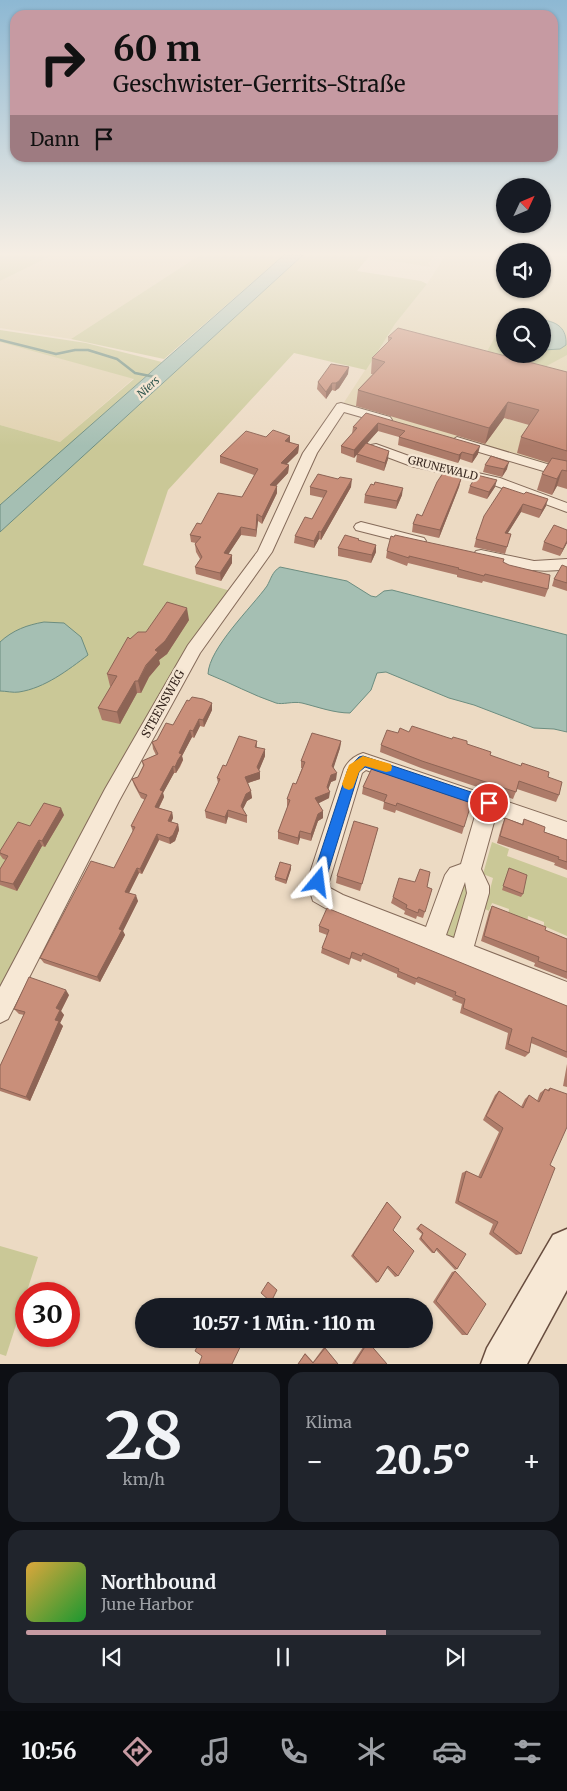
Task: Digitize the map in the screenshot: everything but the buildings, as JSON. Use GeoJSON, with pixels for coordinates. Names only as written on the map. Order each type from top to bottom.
{"type":"FeatureCollection","features":[{"type":"Feature","properties":{"kind":"main road"},"geometry":{"type":"LineString","coordinates":[[503,1364],[567,1249]]}},
{"type":"Feature","properties":{"kind":"street","name":"STEENSWEG"},"geometry":{"type":"LineString","coordinates":[[0,1011],[112,795],[189,658],[234,592],[265,552],[310,453],[341,407],[400,424]]}},
{"type":"Feature","properties":{"kind":"street"},"geometry":{"type":"LineString","coordinates":[[446,438],[567,474]]}},
{"type":"Feature","properties":{"kind":"street","name":"GRUNEWALD"},"geometry":{"type":"LineString","coordinates":[[376,448],[416,463],[528,492],[567,508]]}},
{"type":"Feature","properties":{"kind":"street"},"geometry":{"type":"LineString","coordinates":[[361,527],[438,545]]}},
{"type":"Feature","properties":{"kind":"street"},"geometry":{"type":"LineString","coordinates":[[466,552],[534,568],[547,568],[567,564]]}},
{"type":"Feature","properties":{"kind":"street"},"geometry":{"type":"LineString","coordinates":[[567,831],[368,761],[360,762],[354,769],[318,882],[319,888],[326,898],[567,994]]}},
{"type":"Feature","properties":{"kind":"street"},"geometry":{"type":"LineString","coordinates":[[461,953],[478,893],[478,886],[470,870],[489,803]]}},
{"type":"Feature","properties":{"kind":"street"},"geometry":{"type":"LineString","coordinates":[[433,941],[453,882],[458,875],[470,870]]}},
{"type":"Feature","properties":{"kind":"shaded area"},"geometry":{"type":"Polygon","coordinates":[[[0,319],[102,319],[71,339],[0,328],[0,319]]]}},
{"type":"Feature","properties":{"kind":"shaded area"},"geometry":{"type":"Polygon","coordinates":[[[102,319],[211,319],[164,359],[71,339],[102,319]]]}},
{"type":"Feature","properties":{"kind":"shaded area"},"geometry":{"type":"Polygon","coordinates":[[[233,319],[399,319],[366,370],[294,353],[168,490],[143,565],[234,592],[0,1011],[0,532],[233,319]]]}},
{"type":"Feature","properties":{"kind":"shaded area"},"geometry":{"type":"Polygon","coordinates":[[[399,319],[496,319],[496,363],[551,363],[551,319],[567,319],[567,473],[341,407],[399,319]]]}},
{"type":"Feature","properties":{"kind":"shaded area"},"geometry":{"type":"Polygon","coordinates":[[[0,330],[86,343],[162,362],[149,376],[0,505],[0,425],[60,442],[134,379],[0,342],[0,330]]]}},
{"type":"Feature","properties":{"kind":"shaded area"},"geometry":{"type":"Polygon","coordinates":[[[496,335],[496,360],[484,357],[496,335]]]}},
{"type":"Feature","properties":{"kind":"shaded area"},"geometry":{"type":"Polygon","coordinates":[[[0,342],[134,378],[60,442],[0,425],[0,342]]]}},
{"type":"Feature","properties":{"kind":"shaded area"},"geometry":{"type":"Polygon","coordinates":[[[567,344],[567,355],[541,369],[512,363],[551,363],[551,350],[560,349],[567,344]]]}},
{"type":"Feature","properties":{"kind":"shaded area"},"geometry":{"type":"Polygon","coordinates":[[[492,842],[509,849],[507,856],[567,878],[567,936],[544,926],[544,922],[528,916],[527,923],[508,915],[509,909],[492,903],[489,911],[485,909],[493,878],[483,874],[492,842]]]}},
{"type":"Feature","properties":{"kind":"shaded area"},"geometry":{"type":"Polygon","coordinates":[[[466,881],[471,886],[455,940],[445,936],[458,885],[466,881]]]}},
{"type":"Feature","properties":{"kind":"shaded area"},"geometry":{"type":"Polygon","coordinates":[[[0,1246],[38,1257],[30,1282],[15,1282],[15,1328],[6,1356],[0,1354],[0,1246]]]}},
{"type":"Feature","properties":{"kind":"water","name":"Niers"},"geometry":{"type":"Polygon","coordinates":[[[212,319],[233,319],[0,532],[0,505],[212,319]]]}},
{"type":"Feature","properties":{"kind":"water"},"geometry":{"type":"Polygon","coordinates":[[[551,322],[560,327],[565,335],[566,345],[560,349],[551,350],[551,322]]]}},
{"type":"Feature","properties":{"kind":"water"},"geometry":{"type":"Polygon","coordinates":[[[280,567],[347,581],[371,596],[376,597],[384,591],[392,590],[567,635],[567,732],[534,728],[474,705],[449,698],[386,672],[377,673],[371,690],[350,713],[332,711],[299,703],[276,703],[208,674],[210,664],[223,640],[267,586],[273,573],[280,567]]]}},
{"type":"Feature","properties":{"kind":"water"},"geometry":{"type":"Polygon","coordinates":[[[44,622],[64,623],[81,637],[88,655],[56,678],[38,687],[19,692],[0,691],[0,642],[10,634],[21,629],[44,622]]]}},
{"type":"Feature","properties":{"kind":"waterway","name":"Niers"},"geometry":{"type":"LineString","coordinates":[[0,340],[56,354],[75,350],[88,350],[117,359],[135,373],[155,377]]}},
{"type":"Feature","properties":{"kind":"slow traffic"},"geometry":{"type":"LineString","coordinates":[[349,784],[354,769],[360,762],[368,761],[386,767]]}},
{"type":"Feature","properties":{"kind":"route"},"geometry":{"type":"LineString","coordinates":[[318,882],[354,769],[360,762],[368,761],[489,803]]}}]}
